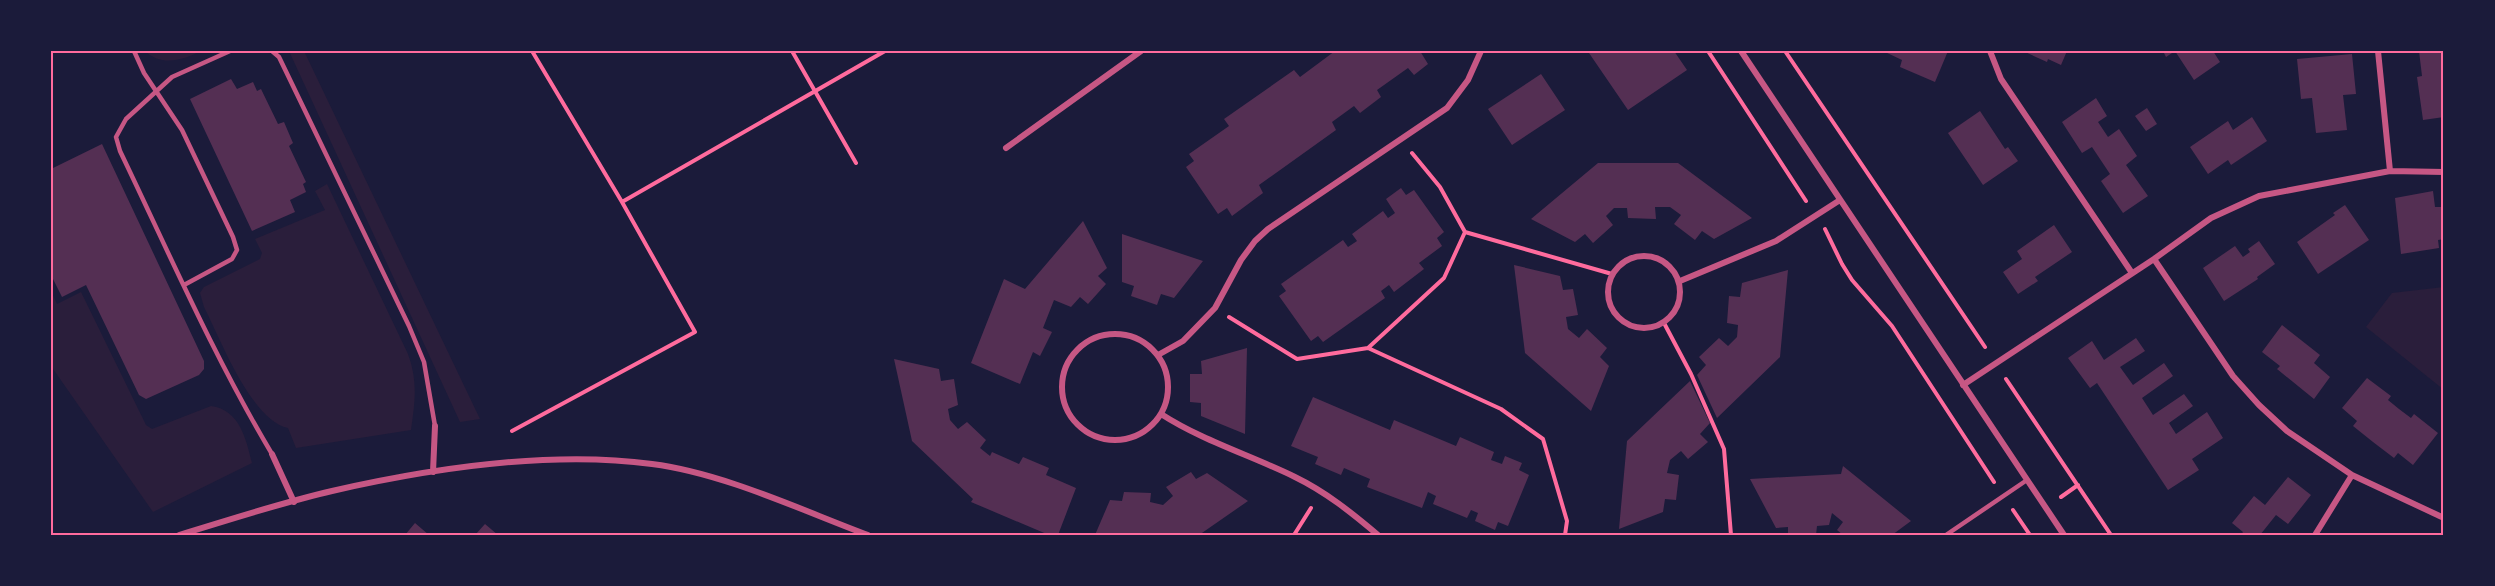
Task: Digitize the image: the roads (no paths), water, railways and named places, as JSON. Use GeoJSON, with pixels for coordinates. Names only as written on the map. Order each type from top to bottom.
{"type":"FeatureCollection","features":[{"type":"Feature","properties":{"kind":"street"},"geometry":{"type":"LineString","coordinates":[[1006,148],[1141,51]]}},
{"type":"Feature","properties":{"kind":"street"},"geometry":{"type":"LineString","coordinates":[[1158,355],[1183,341],[1215,308],[1241,260],[1255,241],[1268,229],[1447,108],[1461,93],[1482,51]]}},
{"type":"Feature","properties":{"kind":"street"},"geometry":{"type":"LineString","coordinates":[[1741,51],[2064,535]]}},
{"type":"Feature","properties":{"kind":"street"},"geometry":{"type":"LineString","coordinates":[[1990,51],[2001,79],[2132,273]]}},
{"type":"Feature","properties":{"kind":"street"},"geometry":{"type":"LineString","coordinates":[[2378,51],[2390,171]]}},
{"type":"Feature","properties":{"kind":"street"},"geometry":{"type":"LineString","coordinates":[[1963,385],[2154,259],[2211,218],[2259,196],[2390,171],[2444,172]]}},
{"type":"Feature","properties":{"kind":"street"},"geometry":{"type":"LineString","coordinates":[[1680,281],[1776,241],[1840,200]]}},
{"type":"Feature","properties":{"kind":"street"},"geometry":{"type":"LineString","coordinates":[[1642,255],[1654,256],[1665,261],[1680,281],[1679,304],[1673,315],[1664,323],[1653,327],[1630,326],[1620,319],[1608,298],[1608,286],[1612,274],[1620,264],[1642,255]]}},
{"type":"Feature","properties":{"kind":"street"},"geometry":{"type":"LineString","coordinates":[[2154,259],[2217,354],[2259,405],[2287,431],[2352,475],[2444,518]]}},
{"type":"Feature","properties":{"kind":"street"},"geometry":{"type":"LineString","coordinates":[[1110,334],[1128,335],[1144,343],[1158,355],[1165,369],[1168,384],[1167,399],[1161,414],[1149,428],[1134,437],[1116,441],[1098,438],[1082,429],[1070,416],[1062,399],[1062,381],[1066,363],[1077,349],[1092,339],[1110,334]]}},
{"type":"Feature","properties":{"kind":"street"},"geometry":{"type":"LineString","coordinates":[[1161,414],[1183,428],[1296,477],[1348,510],[1378,535]]}},
{"type":"Feature","properties":{"kind":"street"},"geometry":{"type":"LineString","coordinates":[[433,472],[435,426]]}},
{"type":"Feature","properties":{"kind":"street"},"geometry":{"type":"LineString","coordinates":[[272,454],[294,502]]}},
{"type":"Feature","properties":{"kind":"street"},"geometry":{"type":"LineString","coordinates":[[179,535],[331,491],[433,472],[506,463],[586,459],[653,464],[719,480],[868,535]]}},
{"type":"Feature","properties":{"kind":"street"},"geometry":{"type":"LineString","coordinates":[[2315,535],[2352,475]]}},
{"type":"Feature","properties":{"kind":"lane"},"geometry":{"type":"LineString","coordinates":[[134,51],[182,130],[237,250],[232,259],[184,285]]}},
{"type":"Feature","properties":{"kind":"lane"},"geometry":{"type":"LineString","coordinates":[[230,51],[172,78],[126,119],[116,137],[120,151],[184,285],[248,414],[272,454]]}},
{"type":"Feature","properties":{"kind":"lane"},"geometry":{"type":"LineString","coordinates":[[272,51],[279,57],[409,326],[424,362],[435,426]]}},
{"type":"Feature","properties":{"kind":"lane"},"geometry":{"type":"LineString","coordinates":[[1946,535],[2027,480]]}}]}
